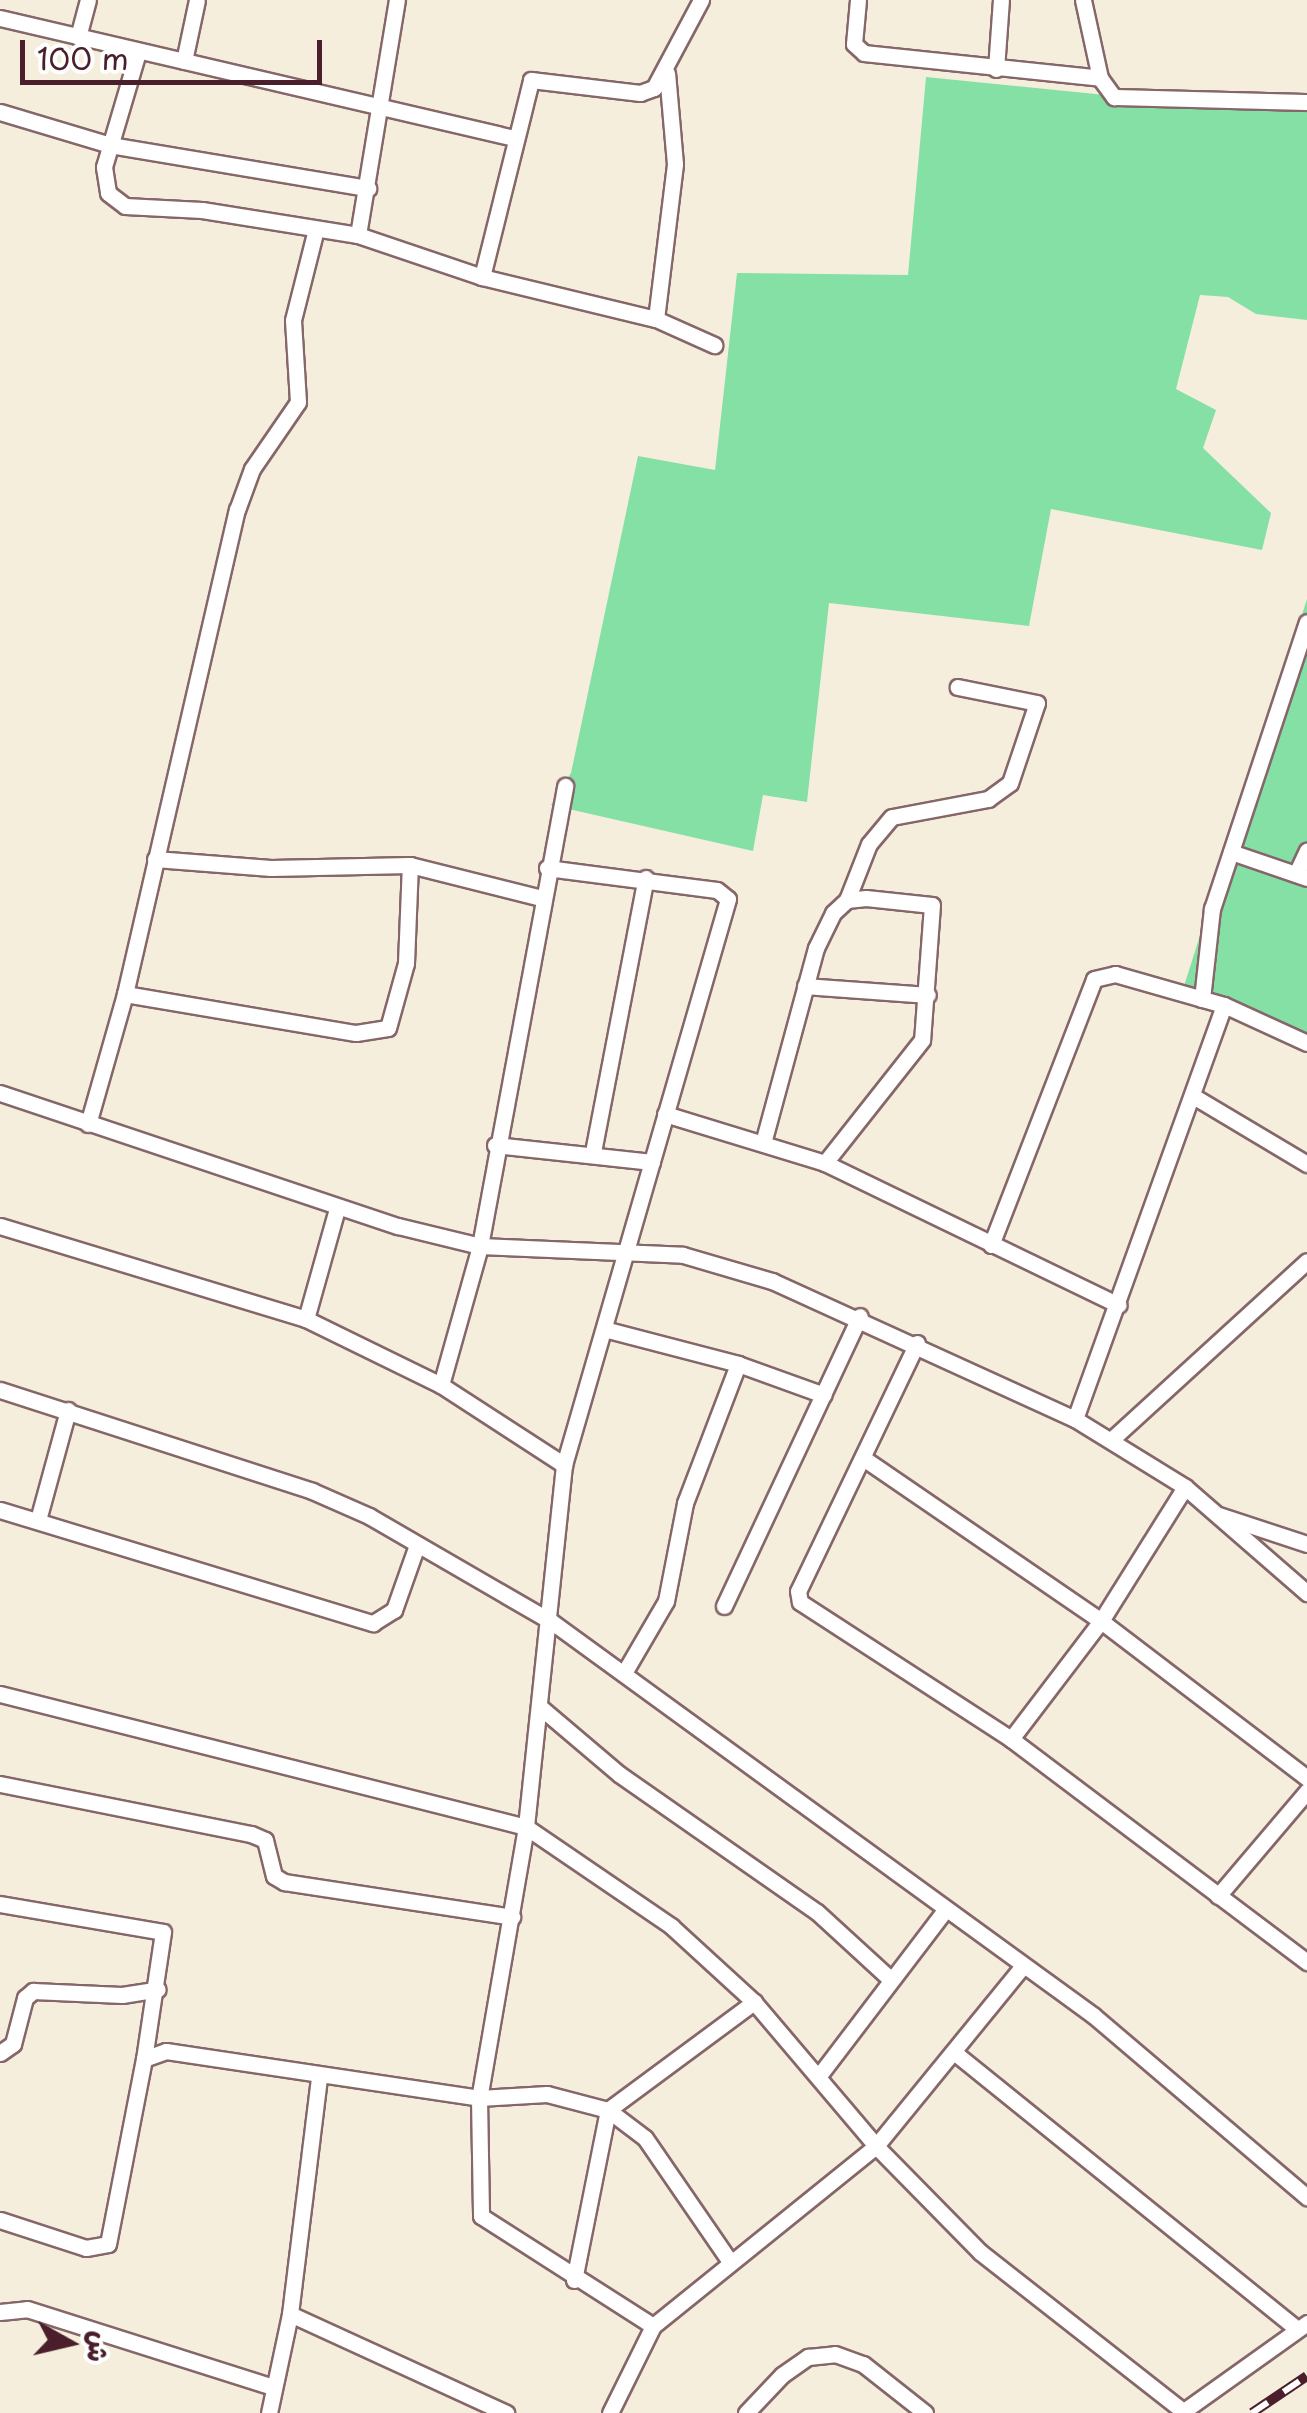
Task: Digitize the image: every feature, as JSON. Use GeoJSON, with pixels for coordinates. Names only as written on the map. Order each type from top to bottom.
{"type":"FeatureCollection","features":[{"type":"Feature","properties":{"kind":"street"},"geometry":{"type":"LineString","coordinates":[[78,37],[88,0]]}},
{"type":"Feature","properties":{"kind":"street"},"geometry":{"type":"LineString","coordinates":[[184,61],[196,0]]}},
{"type":"Feature","properties":{"kind":"street"},"geometry":{"type":"LineString","coordinates":[[358,235],[383,106],[394,0]]}},
{"type":"Feature","properties":{"kind":"street"},"geometry":{"type":"LineString","coordinates":[[858,0],[856,50],[1100,78]]}},
{"type":"Feature","properties":{"kind":"street"},"geometry":{"type":"LineString","coordinates":[[996,68],[1002,0]]}},
{"type":"Feature","properties":{"kind":"street"},"geometry":{"type":"LineString","coordinates":[[1084,0],[1100,78],[1107,92],[1124,99],[1307,102]]}},
{"type":"Feature","properties":{"kind":"street"},"geometry":{"type":"LineString","coordinates":[[656,319],[675,164],[667,73],[696,1]]}},
{"type":"Feature","properties":{"kind":"street"},"geometry":{"type":"LineString","coordinates":[[0,18],[514,138]]}},
{"type":"Feature","properties":{"kind":"street"},"geometry":{"type":"LineString","coordinates":[[138,52],[110,144],[103,182],[125,206],[202,210],[315,233],[358,235],[482,277],[656,319],[714,345]]}},
{"type":"Feature","properties":{"kind":"street"},"geometry":{"type":"LineString","coordinates":[[482,277],[531,80],[640,93],[667,73]]}},
{"type":"Feature","properties":{"kind":"street"},"geometry":{"type":"LineString","coordinates":[[0,112],[110,144],[368,188]]}},
{"type":"Feature","properties":{"kind":"street"},"geometry":{"type":"LineString","coordinates":[[88,1124],[125,994],[244,485],[298,402],[293,320],[315,233]]}},
{"type":"Feature","properties":{"kind":"street"},"geometry":{"type":"LineString","coordinates":[[1202,999],[1206,933],[1307,622]]}},
{"type":"Feature","properties":{"kind":"street"},"geometry":{"type":"LineString","coordinates":[[763,1143],[824,927],[848,900],[869,844],[892,818],[988,800],[1010,783],[1037,703],[958,687]]}},
{"type":"Feature","properties":{"kind":"street"},"geometry":{"type":"LineString","coordinates":[[441,1385],[480,1246],[495,1145],[565,786]]}},
{"type":"Feature","properties":{"kind":"street"},"geometry":{"type":"LineString","coordinates":[[1231,852],[1301,876],[1307,850]]}},
{"type":"Feature","properties":{"kind":"street"},"geometry":{"type":"LineString","coordinates":[[155,860],[271,868],[410,865],[541,898]]}},
{"type":"Feature","properties":{"kind":"street"},"geometry":{"type":"LineString","coordinates":[[125,994],[356,1033],[388,1028],[406,963],[410,865]]}},
{"type":"Feature","properties":{"kind":"street"},"geometry":{"type":"LineString","coordinates":[[548,868],[717,890],[728,899],[564,1465],[552,1622],[526,1826],[479,2098],[481,2216],[574,2280],[652,2326]]}},
{"type":"Feature","properties":{"kind":"street"},"geometry":{"type":"LineString","coordinates":[[593,1152],[646,878]]}},
{"type":"Feature","properties":{"kind":"street"},"geometry":{"type":"LineString","coordinates":[[825,1162],[922,1040],[928,994],[932,905],[848,900]]}},
{"type":"Feature","properties":{"kind":"street"},"geometry":{"type":"LineString","coordinates":[[991,1245],[1094,979],[1115,974],[1224,1005],[1307,1043]]}},
{"type":"Feature","properties":{"kind":"street"},"geometry":{"type":"LineString","coordinates":[[805,986],[928,994]]}},
{"type":"Feature","properties":{"kind":"street"},"geometry":{"type":"LineString","coordinates":[[1075,1419],[1224,1005]]}},
{"type":"Feature","properties":{"kind":"street"},"geometry":{"type":"LineString","coordinates":[[0,1093],[337,1210],[480,1246],[625,1250],[719,1263],[860,1316],[1111,1440],[1185,1487],[1307,1593]]}},
{"type":"Feature","properties":{"kind":"street"},"geometry":{"type":"LineString","coordinates":[[1193,1096],[1307,1164]]}},
{"type":"Feature","properties":{"kind":"street"},"geometry":{"type":"LineString","coordinates":[[666,1114],[825,1162],[1119,1305]]}},
{"type":"Feature","properties":{"kind":"street"},"geometry":{"type":"LineString","coordinates":[[495,1145],[593,1152],[652,1162]]}},
{"type":"Feature","properties":{"kind":"street"},"geometry":{"type":"LineString","coordinates":[[306,1319],[337,1210]]}},
{"type":"Feature","properties":{"kind":"street"},"geometry":{"type":"LineString","coordinates":[[0,1226],[306,1319],[441,1385],[564,1465]]}},
{"type":"Feature","properties":{"kind":"street"},"geometry":{"type":"LineString","coordinates":[[1111,1440],[1307,1261]]}},
{"type":"Feature","properties":{"kind":"street"},"geometry":{"type":"LineString","coordinates":[[724,1606],[860,1316]]}},
{"type":"Feature","properties":{"kind":"street"},"geometry":{"type":"LineString","coordinates":[[604,1329],[738,1364],[824,1394]]}},
{"type":"Feature","properties":{"kind":"street"},"geometry":{"type":"LineString","coordinates":[[917,1342],[866,1460],[806,1574],[800,1602],[1011,1740],[1307,1962]]}},
{"type":"Feature","properties":{"kind":"street"},"geometry":{"type":"LineString","coordinates":[[624,1672],[666,1602],[684,1503],[738,1364]]}},
{"type":"Feature","properties":{"kind":"street"},"geometry":{"type":"LineString","coordinates":[[0,1390],[274,1476],[369,1516],[416,1548],[552,1622],[1094,2016],[1307,2198]]}},
{"type":"Feature","properties":{"kind":"street"},"geometry":{"type":"LineString","coordinates":[[38,1520],[68,1410]]}},
{"type":"Feature","properties":{"kind":"street"},"geometry":{"type":"LineString","coordinates":[[866,1460],[1101,1622],[1307,1778]]}},
{"type":"Feature","properties":{"kind":"street"},"geometry":{"type":"LineString","coordinates":[[1011,1740],[1101,1622],[1185,1487]]}},
{"type":"Feature","properties":{"kind":"street"},"geometry":{"type":"LineString","coordinates":[[0,1510],[373,1623],[394,1610],[416,1548]]}},
{"type":"Feature","properties":{"kind":"street"},"geometry":{"type":"LineString","coordinates":[[1216,1514],[1307,1544]]}},
{"type":"Feature","properties":{"kind":"street"},"geometry":{"type":"LineString","coordinates":[[0,1694],[526,1826],[671,1926],[754,2002],[820,2074],[876,2146],[980,2252],[1182,2412],[1302,2326],[956,2053]]}},
{"type":"Feature","properties":{"kind":"street"},"geometry":{"type":"LineString","coordinates":[[540,1707],[618,1774],[817,1912],[890,1979]]}},
{"type":"Feature","properties":{"kind":"street"},"geometry":{"type":"LineString","coordinates":[[0,1784],[251,1834],[266,1840],[274,1876],[284,1882],[512,1917]]}},
{"type":"Feature","properties":{"kind":"street"},"geometry":{"type":"LineString","coordinates":[[1218,1896],[1307,1792]]}},
{"type":"Feature","properties":{"kind":"street"},"geometry":{"type":"LineString","coordinates":[[0,1904],[163,1932],[158,1988],[116,2228],[108,2244],[86,2248],[0,2220]]}},
{"type":"Feature","properties":{"kind":"street"},"geometry":{"type":"LineString","coordinates":[[820,2074],[946,1909]]}},
{"type":"Feature","properties":{"kind":"street"},"geometry":{"type":"LineString","coordinates":[[610,2413],[652,2326],[729,2260],[876,2146],[956,2053],[1022,1967]]}},
{"type":"Feature","properties":{"kind":"street"},"geometry":{"type":"LineString","coordinates":[[0,2053],[13,2044],[25,1998],[33,1991],[122,1995],[158,1988]]}},
{"type":"Feature","properties":{"kind":"street"},"geometry":{"type":"LineString","coordinates":[[574,2280],[608,2110],[754,2002]]}},
{"type":"Feature","properties":{"kind":"street"},"geometry":{"type":"LineString","coordinates":[[144,2059],[166,2050],[319,2077],[479,2098],[547,2094],[608,2110],[645,2138],[729,2260]]}},
{"type":"Feature","properties":{"kind":"street"},"geometry":{"type":"LineString","coordinates":[[269,2413],[290,2314],[319,2077]]}},
{"type":"Feature","properties":{"kind":"street"},"geometry":{"type":"LineString","coordinates":[[0,2312],[27,2309],[273,2387]]}},
{"type":"Feature","properties":{"kind":"street"},"geometry":{"type":"LineString","coordinates":[[290,2314],[506,2413]]}},
{"type":"Feature","properties":{"kind":"street"},"geometry":{"type":"LineString","coordinates":[[746,2413],[782,2374],[808,2357],[835,2354],[863,2364],[924,2413]]}},
{"type":"Feature","properties":{"kind":"green space"},"geometry":{"type":"Polygon","coordinates":[[[926,77],[1175,102],[1307,95],[1307,320],[1256,314],[1228,297],[1200,295],[1176,389],[1216,410],[1203,448],[1271,513],[1262,550],[1051,509],[1029,626],[829,603],[807,802],[763,795],[753,851],[551,805],[571,773],[638,456],[715,470],[737,273],[908,275],[926,77]]]}},
{"type":"Feature","properties":{"kind":"green space"},"geometry":{"type":"Polygon","coordinates":[[[1307,599],[1307,1048],[1184,986],[1307,599]]]}},
{"type":"Feature","properties":{"kind":"railway"},"geometry":{"type":"LineString","coordinates":[[1252,2413],[1307,2376]]}}]}
